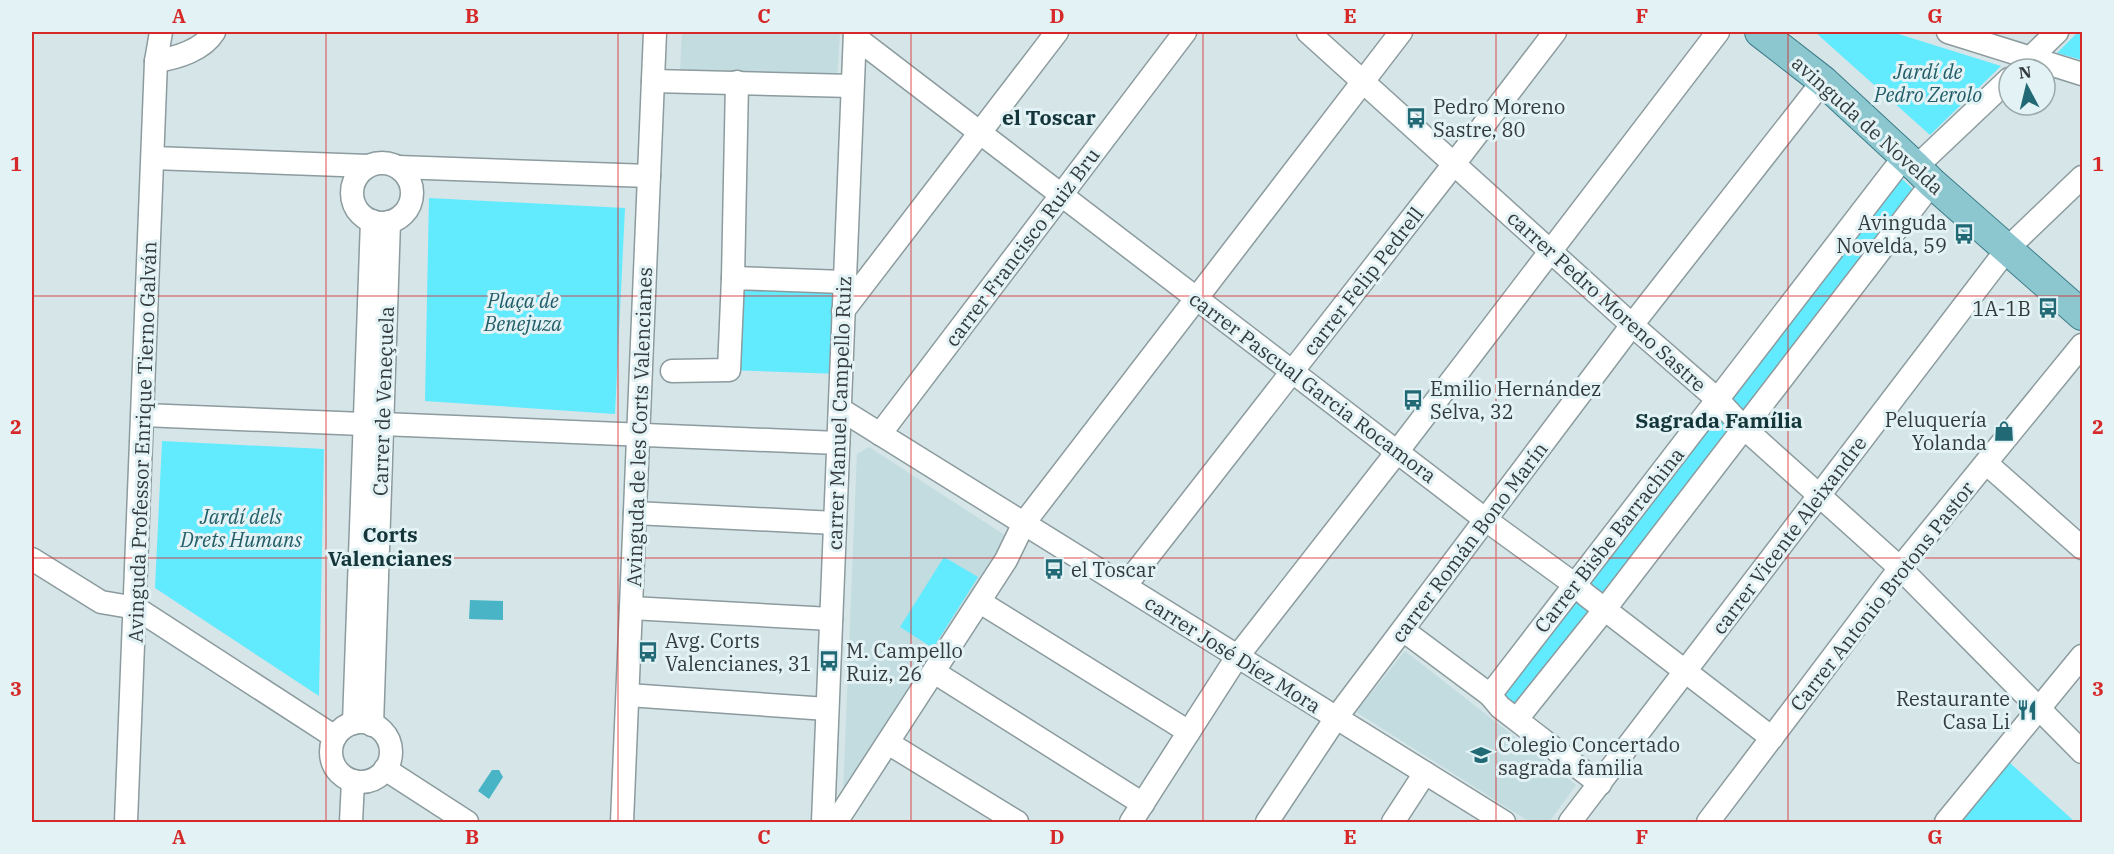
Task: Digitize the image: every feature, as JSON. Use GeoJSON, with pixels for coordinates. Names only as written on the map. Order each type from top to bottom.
{"type":"FeatureCollection","features":[{"type":"Feature","properties":{"kind":"main road","name":"avinguda de Novelda"},"geometry":{"type":"LineString","coordinates":[[1760,32],[1823,81],[2082,315]]}},
{"type":"Feature","properties":{"kind":"street","name":"Avinguda Professor Enrique Tierno Galván"},"geometry":{"type":"LineString","coordinates":[[126,822],[156,61],[161,32]]}},
{"type":"Feature","properties":{"kind":"street"},"geometry":{"type":"LineString","coordinates":[[156,61],[174,59],[196,48],[214,32]]}},
{"type":"Feature","properties":{"kind":"street","name":"Avinguda de les Corts Valencianes"},"geometry":{"type":"LineString","coordinates":[[622,822],[655,32]]}},
{"type":"Feature","properties":{"kind":"street"},"geometry":{"type":"LineString","coordinates":[[843,311],[1057,32]]}},
{"type":"Feature","properties":{"kind":"street","name":"carrer Francisco Ruiz Bru"},"geometry":{"type":"LineString","coordinates":[[880,434],[1185,32]]}},
{"type":"Feature","properties":{"kind":"street","name":"carrer Pedro Moreno Sastre"},"geometry":{"type":"LineString","coordinates":[[1308,32],[1632,325],[1718,399],[1743,428],[1900,568],[2082,752]]}},
{"type":"Feature","properties":{"kind":"street"},"geometry":{"type":"LineString","coordinates":[[836,820],[980,602],[1006,560],[1024,524],[1401,32]]}},
{"type":"Feature","properties":{"kind":"street","name":"carrer Felip Pedrell"},"geometry":{"type":"LineString","coordinates":[[1125,586],[1555,32]]}},
{"type":"Feature","properties":{"kind":"street"},"geometry":{"type":"LineString","coordinates":[[934,672],[1137,813],[1237,657],[1398,452],[1718,32]]}},
{"type":"Feature","properties":{"kind":"street"},"geometry":{"type":"LineString","coordinates":[[1948,32],[2010,57]]}},
{"type":"Feature","properties":{"kind":"street"},"geometry":{"type":"LineString","coordinates":[[2031,57],[2057,32]]}},
{"type":"Feature","properties":{"kind":"street","name":"carrer Pascual Garcia Rocamora"},"geometry":{"type":"LineString","coordinates":[[855,34],[1061,195],[1486,520],[1574,584],[1772,738]]}},
{"type":"Feature","properties":{"kind":"street","name":"carrer Manuel Campello Ruiz"},"geometry":{"type":"LineString","coordinates":[[836,820],[824,794],[851,86],[855,34]]}},
{"type":"Feature","properties":{"kind":"street"},"geometry":{"type":"LineString","coordinates":[[2057,69],[2082,74]]}},
{"type":"Feature","properties":{"kind":"street"},"geometry":{"type":"LineString","coordinates":[[653,81],[851,86]]}},
{"type":"Feature","properties":{"kind":"street","name":"carrer Román Bono Marín"},"geometry":{"type":"LineString","coordinates":[[1267,822],[1336,718],[1402,630],[1632,325],[1823,81]]}},
{"type":"Feature","properties":{"kind":"street"},"geometry":{"type":"LineString","coordinates":[[672,370],[729,370],[737,82]]}},
{"type":"Feature","properties":{"kind":"street"},"geometry":{"type":"LineString","coordinates":[[1918,169],[1997,91]]}},
{"type":"Feature","properties":{"kind":"street"},"geometry":{"type":"LineString","coordinates":[[153,158],[369,166],[384,163],[398,167],[649,176]]}},
{"type":"Feature","properties":{"kind":"street"},"geometry":{"type":"LineString","coordinates":[[369,166],[357,177],[352,192],[355,207],[363,216],[380,222],[403,214],[411,199],[409,179],[398,167]]}},
{"type":"Feature","properties":{"kind":"street","name":"Carrer Bisbe Barrachina"},"geometry":{"type":"LineString","coordinates":[[1490,695],[1718,399],[1918,169]]}},
{"type":"Feature","properties":{"kind":"street","name":"Carrer Bisbe Barrachina"},"geometry":{"type":"LineString","coordinates":[[1517,719],[1605,609],[1743,428],[1918,169]]}},
{"type":"Feature","properties":{"kind":"street","name":"carrer Vicente Aleixandre"},"geometry":{"type":"LineString","coordinates":[[1570,822],[2008,248],[2082,177]]}},
{"type":"Feature","properties":{"kind":"street","name":"Carrer de Veneçuela"},"geometry":{"type":"LineString","coordinates":[[363,724],[380,222]]}},
{"type":"Feature","properties":{"kind":"street"},"geometry":{"type":"LineString","coordinates":[[733,278],[844,282]]}},
{"type":"Feature","properties":{"kind":"street","name":"Carrer Antonio Brotons Pastor"},"geometry":{"type":"LineString","coordinates":[[1708,822],[1900,568],[2082,345]]}},
{"type":"Feature","properties":{"kind":"street","name":"carrer José Díez Mora"},"geometry":{"type":"LineString","coordinates":[[840,409],[1504,822]]}},
{"type":"Feature","properties":{"kind":"street"},"geometry":{"type":"LineString","coordinates":[[143,415],[838,443]]}},
{"type":"Feature","properties":{"kind":"street"},"geometry":{"type":"LineString","coordinates":[[1986,463],[2082,548]]}},
{"type":"Feature","properties":{"kind":"street"},"geometry":{"type":"LineString","coordinates":[[635,513],[835,523]]}},
{"type":"Feature","properties":{"kind":"street"},"geometry":{"type":"LineString","coordinates":[[32,559],[101,602],[136,608],[335,737]]}},
{"type":"Feature","properties":{"kind":"street"},"geometry":{"type":"LineString","coordinates":[[980,602],[1189,732]]}},
{"type":"Feature","properties":{"kind":"street"},"geometry":{"type":"LineString","coordinates":[[631,608],[831,619]]}},
{"type":"Feature","properties":{"kind":"street"},"geometry":{"type":"LineString","coordinates":[[1402,630],[1490,695],[1500,706],[1600,784]]}},
{"type":"Feature","properties":{"kind":"street"},"geometry":{"type":"LineString","coordinates":[[1946,822],[2082,656]]}},
{"type":"Feature","properties":{"kind":"street"},"geometry":{"type":"LineString","coordinates":[[628,695],[793,713],[828,709]]}},
{"type":"Feature","properties":{"kind":"street"},"geometry":{"type":"LineString","coordinates":[[351,822],[369,777],[391,754],[384,733],[363,724],[344,728],[335,737],[331,748],[332,760],[340,774],[369,777],[467,822]]}},
{"type":"Feature","properties":{"kind":"street"},"geometry":{"type":"LineString","coordinates":[[888,743],[1017,822]]}},
{"type":"Feature","properties":{"kind":"street"},"geometry":{"type":"LineString","coordinates":[[1393,822],[1425,773]]}},
{"type":"Feature","properties":{"kind":"street"},"geometry":{"type":"LineString","coordinates":[[366,822],[369,777]]}},
{"type":"Feature","properties":{"kind":"shaded area"},"geometry":{"type":"Polygon","coordinates":[[[682,32],[840,32],[837,78],[680,74],[682,32]]]}},
{"type":"Feature","properties":{"kind":"shaded area"},"geometry":{"type":"Polygon","coordinates":[[[869,447],[1009,538],[843,794],[857,454],[869,447]]]}},
{"type":"Feature","properties":{"kind":"shaded area"},"geometry":{"type":"Polygon","coordinates":[[[470,600],[503,601],[503,620],[469,619],[470,600]]]}},
{"type":"Feature","properties":{"kind":"shaded area","name":"Colegio Concertado sagrada familia"},"geometry":{"type":"Polygon","coordinates":[[[1405,651],[1576,785],[1549,822],[1530,822],[1356,712],[1405,651]]]}},
{"type":"Feature","properties":{"kind":"shaded area"},"geometry":{"type":"Polygon","coordinates":[[[492,770],[499,770],[503,777],[489,799],[478,791],[492,770]]]}},
{"type":"Feature","properties":{"kind":"green space","name":"Jardí de Pedro Zerolo"},"geometry":{"type":"Polygon","coordinates":[[[1815,32],[1892,32],[1997,65],[1997,70],[1930,135],[1815,32]]]}},
{"type":"Feature","properties":{"kind":"green space"},"geometry":{"type":"Polygon","coordinates":[[[2078,32],[2082,32],[2082,60],[2057,53],[2078,32]]]}},
{"type":"Feature","properties":{"kind":"green space"},"geometry":{"type":"Polygon","coordinates":[[[1900,177],[1916,192],[1743,414],[1727,399],[1900,177]]]}},
{"type":"Feature","properties":{"kind":"green space","name":"Plaça de Benejuza"},"geometry":{"type":"Polygon","coordinates":[[[429,198],[625,208],[615,414],[425,401],[429,198]]]}},
{"type":"Feature","properties":{"kind":"green space"},"geometry":{"type":"Polygon","coordinates":[[[733,278],[844,282],[840,374],[729,370],[733,278]]]}},
{"type":"Feature","properties":{"kind":"green space"},"geometry":{"type":"Polygon","coordinates":[[[1716,413],[1733,428],[1603,599],[1584,583],[1716,413]]]}},
{"type":"Feature","properties":{"kind":"green space","name":"Jardí dels Drets Humans"},"geometry":{"type":"Polygon","coordinates":[[[162,441],[324,449],[319,696],[155,588],[162,441]]]}},
{"type":"Feature","properties":{"kind":"green space"},"geometry":{"type":"Polygon","coordinates":[[[944,557],[978,577],[933,648],[900,627],[944,557]]]}},
{"type":"Feature","properties":{"kind":"green space"},"geometry":{"type":"Polygon","coordinates":[[[1574,598],[1592,614],[1516,710],[1498,696],[1574,598]]]}},
{"type":"Feature","properties":{"kind":"green space"},"geometry":{"type":"Polygon","coordinates":[[[2010,763],[2075,822],[1958,822],[2010,763]]]}},
{"type":"Feature","properties":{"kind":"place","name":"Pedro Moreno Sastre, 80"},"geometry":{"type":"Point","coordinates":[1416,118]}},
{"type":"Feature","properties":{"kind":"place","name":"Avinguda Novelda, 59"},"geometry":{"type":"Point","coordinates":[1964,234]}},
{"type":"Feature","properties":{"kind":"place","name":"1A-1B"},"geometry":{"type":"Point","coordinates":[2048,308]}},
{"type":"Feature","properties":{"kind":"place","name":"Emilio Hernández Selva, 32"},"geometry":{"type":"Point","coordinates":[1413,400]}},
{"type":"Feature","properties":{"kind":"place","name":"Peluquería Yolanda"},"geometry":{"type":"Point","coordinates":[2004,431]}},
{"type":"Feature","properties":{"kind":"place","name":"el Toscar"},"geometry":{"type":"Point","coordinates":[1054,569]}},
{"type":"Feature","properties":{"kind":"place","name":"Avg. Corts Valencianes, 31"},"geometry":{"type":"Point","coordinates":[648,652]}},
{"type":"Feature","properties":{"kind":"place","name":"M. Campello Ruiz, 26"},"geometry":{"type":"Point","coordinates":[829,661]}},
{"type":"Feature","properties":{"kind":"place","name":"Restaurante Casa Li"},"geometry":{"type":"Point","coordinates":[2027,710]}},
{"type":"Feature","properties":{"kind":"place","name":"Colegio Concertado sagrada familia"},"geometry":{"type":"Point","coordinates":[1481,755]}},
{"type":"Feature","properties":{"kind":"district","name":"el Toscar"},"geometry":{"type":"Point","coordinates":[1049,117]}},
{"type":"Feature","properties":{"kind":"district","name":"Sagrada Família"},"geometry":{"type":"Point","coordinates":[1719,420]}},
{"type":"Feature","properties":{"kind":"district","name":"Corts Valencianes"},"geometry":{"type":"Point","coordinates":[390,546]}}]}
